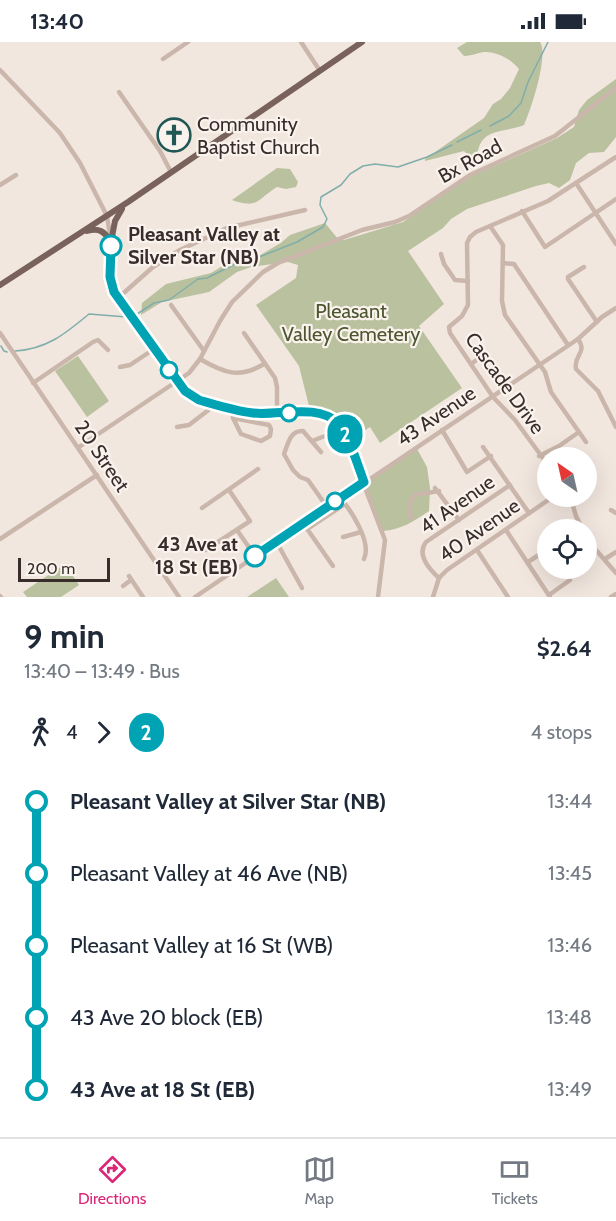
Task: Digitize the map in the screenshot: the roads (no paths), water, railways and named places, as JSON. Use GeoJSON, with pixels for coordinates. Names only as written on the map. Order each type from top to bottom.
{"type":"FeatureCollection","features":[{"type":"Feature","properties":{"kind":"main road"},"geometry":{"type":"LineString","coordinates":[[0,285],[128,202],[362,42]]}},
{"type":"Feature","properties":{"kind":"main road"},"geometry":{"type":"LineString","coordinates":[[111,242],[117,216],[128,202]]}},
{"type":"Feature","properties":{"kind":"main road"},"geometry":{"type":"LineString","coordinates":[[75,237],[90,230],[98,230],[106,234],[111,242]]}},
{"type":"Feature","properties":{"kind":"street"},"geometry":{"type":"LineString","coordinates":[[163,59],[188,42]]}},
{"type":"Feature","properties":{"kind":"street"},"geometry":{"type":"LineString","coordinates":[[301,42],[320,71]]}},
{"type":"Feature","properties":{"kind":"street"},"geometry":{"type":"LineString","coordinates":[[0,70],[60,133],[75,153],[107,216],[111,242],[110,277],[118,298],[191,397],[253,413],[315,412],[328,416],[340,426],[385,540],[378,597]]}},
{"type":"Feature","properties":{"kind":"street","name":"Bx Road"},"geometry":{"type":"LineString","coordinates":[[200,359],[232,302],[254,279],[278,263],[362,230],[409,216],[470,175],[555,136],[616,88]]}},
{"type":"Feature","properties":{"kind":"street"},"geometry":{"type":"LineString","coordinates":[[119,92],[160,151],[171,172]]}},
{"type":"Feature","properties":{"kind":"street","name":"Cascade Drive"},"geometry":{"type":"LineString","coordinates":[[537,453],[515,420],[493,397],[450,333],[449,327],[462,316],[468,305],[467,243],[474,233],[549,201],[616,157]]}},
{"type":"Feature","properties":{"kind":"street"},"geometry":{"type":"LineString","coordinates":[[0,185],[16,174]]}},
{"type":"Feature","properties":{"kind":"street"},"geometry":{"type":"LineString","coordinates":[[576,183],[616,244]]}},
{"type":"Feature","properties":{"kind":"street"},"geometry":{"type":"LineString","coordinates":[[522,211],[545,247],[616,199]]}},
{"type":"Feature","properties":{"kind":"street"},"geometry":{"type":"LineString","coordinates":[[118,298],[153,267],[180,250],[227,228],[305,210]]}},
{"type":"Feature","properties":{"kind":"street"},"geometry":{"type":"LineString","coordinates":[[490,226],[503,245],[502,301],[506,315],[545,372],[551,392],[586,442]]}},
{"type":"Feature","properties":{"kind":"street"},"geometry":{"type":"LineString","coordinates":[[441,254],[444,264],[455,280],[468,281]]}},
{"type":"Feature","properties":{"kind":"street"},"geometry":{"type":"LineString","coordinates":[[503,262],[514,264],[568,345]]}},
{"type":"Feature","properties":{"kind":"street"},"geometry":{"type":"LineString","coordinates":[[584,267],[568,279],[597,322]]}},
{"type":"Feature","properties":{"kind":"street"},"geometry":{"type":"LineString","coordinates":[[171,305],[204,351]]}},
{"type":"Feature","properties":{"kind":"street","name":"43 Avenue"},"geometry":{"type":"LineString","coordinates":[[195,597],[578,339],[616,308]]}},
{"type":"Feature","properties":{"kind":"street","name":"20 Street"},"geometry":{"type":"LineString","coordinates":[[0,333],[179,597]]}},
{"type":"Feature","properties":{"kind":"street"},"geometry":{"type":"LineString","coordinates":[[244,333],[275,378],[277,413]]}},
{"type":"Feature","properties":{"kind":"street"},"geometry":{"type":"LineString","coordinates":[[578,339],[583,346],[576,359],[576,369],[598,391],[616,427]]}},
{"type":"Feature","properties":{"kind":"street"},"geometry":{"type":"LineString","coordinates":[[33,383],[93,342],[101,342],[108,350]]}},
{"type":"Feature","properties":{"kind":"street"},"geometry":{"type":"LineString","coordinates":[[120,367],[130,365],[154,349]]}},
{"type":"Feature","properties":{"kind":"street"},"geometry":{"type":"LineString","coordinates":[[471,364],[485,354]]}},
{"type":"Feature","properties":{"kind":"street"},"geometry":{"type":"LineString","coordinates":[[79,447],[189,373],[200,359],[213,367],[241,374],[250,373],[264,364]]}},
{"type":"Feature","properties":{"kind":"street"},"geometry":{"type":"LineString","coordinates":[[177,427],[189,425],[215,405]]}},
{"type":"Feature","properties":{"kind":"street"},"geometry":{"type":"LineString","coordinates":[[232,409],[233,418],[241,434],[261,441],[270,436],[269,425],[233,418]]}},
{"type":"Feature","properties":{"kind":"street"},"geometry":{"type":"LineString","coordinates":[[340,426],[346,422]]}},
{"type":"Feature","properties":{"kind":"street"},"geometry":{"type":"LineString","coordinates":[[442,430],[467,472],[491,456]]}},
{"type":"Feature","properties":{"kind":"street"},"geometry":{"type":"LineString","coordinates":[[321,452],[303,431],[297,431],[292,434],[284,454],[293,470],[308,480],[327,507]]}},
{"type":"Feature","properties":{"kind":"street"},"geometry":{"type":"LineString","coordinates":[[557,447],[579,432]]}},
{"type":"Feature","properties":{"kind":"street"},"geometry":{"type":"LineString","coordinates":[[312,441],[325,436]]}},
{"type":"Feature","properties":{"kind":"street"},"geometry":{"type":"LineString","coordinates":[[483,447],[530,513]]}},
{"type":"Feature","properties":{"kind":"street"},"geometry":{"type":"LineString","coordinates":[[202,508],[258,469]]}},
{"type":"Feature","properties":{"kind":"street"},"geometry":{"type":"LineString","coordinates":[[0,539],[97,474]]}},
{"type":"Feature","properties":{"kind":"street","name":"41 Avenue"},"geometry":{"type":"LineString","coordinates":[[439,578],[432,572],[421,553],[422,547],[510,485]]}},
{"type":"Feature","properties":{"kind":"street"},"geometry":{"type":"LineString","coordinates":[[206,550],[250,521],[229,490]]}},
{"type":"Feature","properties":{"kind":"street"},"geometry":{"type":"LineString","coordinates":[[411,518],[409,506],[414,495],[437,490],[459,520]]}},
{"type":"Feature","properties":{"kind":"street"},"geometry":{"type":"LineString","coordinates":[[340,498],[360,526],[367,554],[364,559]]}},
{"type":"Feature","properties":{"kind":"street"},"geometry":{"type":"LineString","coordinates":[[307,529],[345,504]]}},
{"type":"Feature","properties":{"kind":"street","name":"40 Avenue"},"geometry":{"type":"LineString","coordinates":[[433,597],[439,578],[447,570],[538,507]]}},
{"type":"Feature","properties":{"kind":"street"},"geometry":{"type":"LineString","coordinates":[[303,523],[333,566]]}},
{"type":"Feature","properties":{"kind":"street"},"geometry":{"type":"LineString","coordinates":[[237,530],[255,556]]}},
{"type":"Feature","properties":{"kind":"street"},"geometry":{"type":"LineString","coordinates":[[506,530],[550,596],[570,580]]}},
{"type":"Feature","properties":{"kind":"street"},"geometry":{"type":"LineString","coordinates":[[343,537],[361,532]]}},
{"type":"Feature","properties":{"kind":"street"},"geometry":{"type":"LineString","coordinates":[[276,541],[302,588]]}},
{"type":"Feature","properties":{"kind":"street"},"geometry":{"type":"LineString","coordinates":[[477,550],[508,597]]}},
{"type":"Feature","properties":{"kind":"street"},"geometry":{"type":"LineString","coordinates":[[597,551],[616,573]]}},
{"type":"Feature","properties":{"kind":"street"},"geometry":{"type":"LineString","coordinates":[[605,559],[616,552]]}},
{"type":"Feature","properties":{"kind":"street"},"geometry":{"type":"LineString","coordinates":[[528,562],[537,556]]}},
{"type":"Feature","properties":{"kind":"street"},"geometry":{"type":"LineString","coordinates":[[123,586],[130,578],[143,597]]}},
{"type":"Feature","properties":{"kind":"street"},"geometry":{"type":"LineString","coordinates":[[611,597],[616,594]]}},
{"type":"Feature","properties":{"kind":"waterway"},"geometry":{"type":"LineString","coordinates":[[490,126],[509,116],[521,103],[528,82],[548,42]]}},
{"type":"Feature","properties":{"kind":"waterway"},"geometry":{"type":"LineString","coordinates":[[457,142],[481,130]]}},
{"type":"Feature","properties":{"kind":"waterway"},"geometry":{"type":"LineString","coordinates":[[134,316],[154,303],[169,300],[198,279],[207,278],[243,260],[259,257],[297,242],[323,227],[327,219],[320,205],[321,197],[341,185],[350,174],[363,166],[375,164],[398,167],[452,145]]}},
{"type":"Feature","properties":{"kind":"waterway"},"geometry":{"type":"LineString","coordinates":[[15,351],[46,344],[89,314],[127,317]]}},
{"type":"Feature","properties":{"kind":"waterway"},"geometry":{"type":"LineString","coordinates":[[1,346],[7,352]]}},
{"type":"Feature","properties":{"kind":"place","name":"Community Baptist Church"},"geometry":{"type":"Point","coordinates":[174,135]}},
{"type":"Feature","properties":{"kind":"place","name":"Pleasant Valley at Silver Star (NB)"},"geometry":{"type":"Point","coordinates":[111,246]}},
{"type":"Feature","properties":{"kind":"place","name":"43 Ave at 18 St (EB)"},"geometry":{"type":"Point","coordinates":[255,556]}},
{"type":"Feature","properties":{"kind":"park label","name":"Pleasant Valley Cemetery"},"geometry":{"type":"Point","coordinates":[351,322]}}]}
